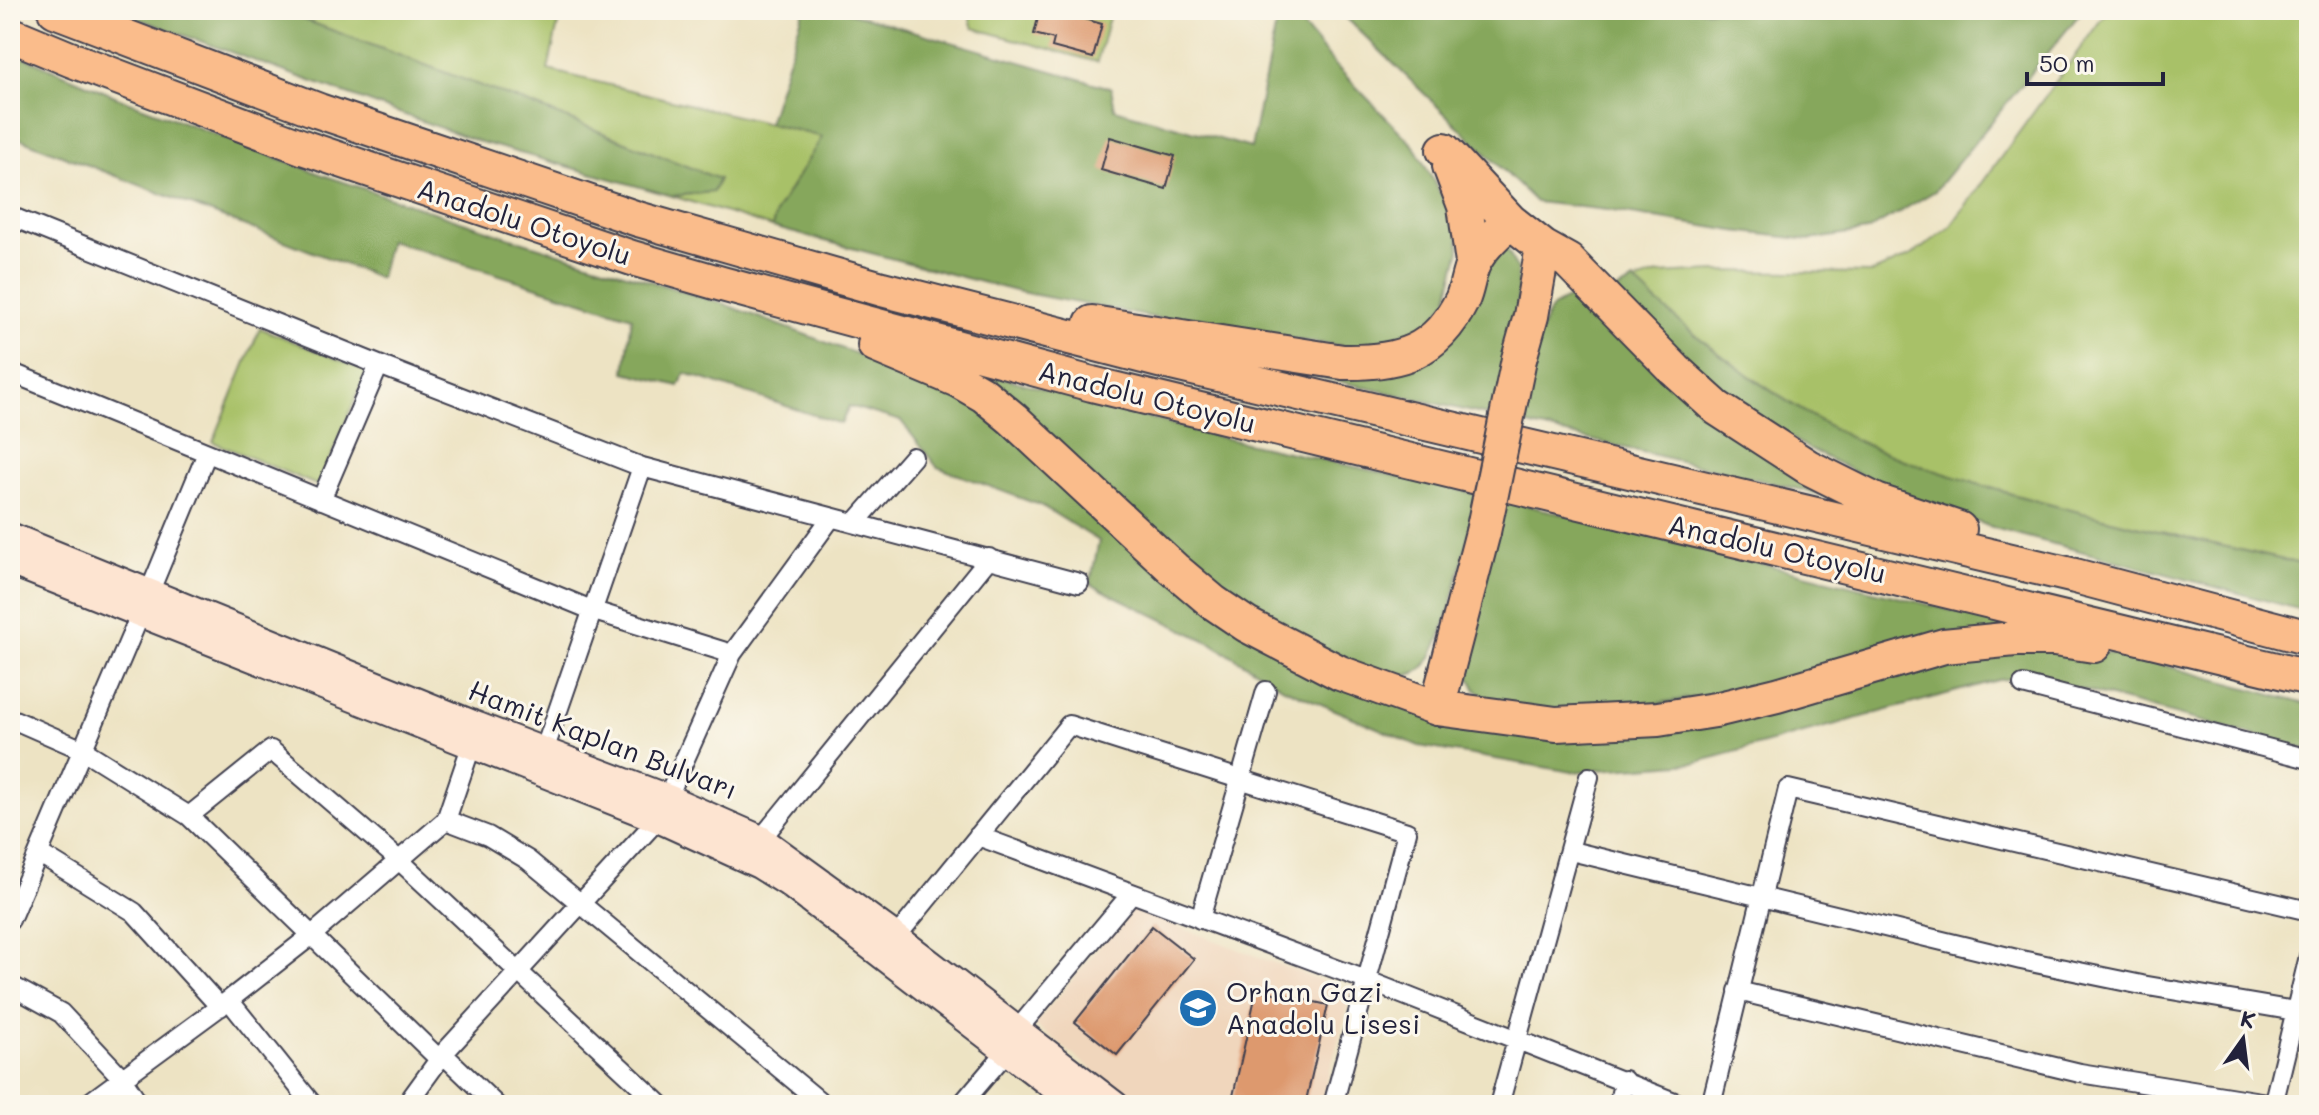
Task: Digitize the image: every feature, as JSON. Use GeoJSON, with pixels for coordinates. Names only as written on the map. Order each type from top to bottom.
{"type":"FeatureCollection","features":[{"type":"Feature","properties":{"kind":"highway","name":"Anadolu Otoyolu"},"geometry":{"type":"LineString","coordinates":[[55,10],[319,111],[638,219],[882,289],[1264,385],[2075,576],[2309,635]]}},
{"type":"Feature","properties":{"kind":"highway","name":"Anadolu Otoyolu"},"geometry":{"type":"LineString","coordinates":[[10,34],[305,148],[618,253],[722,284],[1092,384],[2300,675]]}},
{"type":"Feature","properties":{"kind":"highway"},"geometry":{"type":"LineString","coordinates":[[882,289],[1301,357],[1375,363],[1398,359],[1419,349],[1451,319],[1464,297],[1473,263],[1465,206],[1444,150],[1510,221],[1543,247],[1568,261],[1675,370],[1717,408],[1808,467],[1876,501],[1953,527],[2309,635]]}},
{"type":"Feature","properties":{"kind":"highway"},"geometry":{"type":"LineString","coordinates":[[1473,263],[1510,221]]}},
{"type":"Feature","properties":{"kind":"highway"},"geometry":{"type":"LineString","coordinates":[[1437,708],[1483,532],[1531,316],[1543,247]]}},
{"type":"Feature","properties":{"kind":"highway"},"geometry":{"type":"LineString","coordinates":[[722,284],[958,380],[984,395],[1213,602],[1247,625],[1340,673],[1437,708],[1556,724],[1658,719],[1715,710],[1777,695],[1944,646],[2015,639],[2054,639],[2300,675]]}},
{"type":"Feature","properties":{"kind":"highway"},"geometry":{"type":"LineString","coordinates":[[1531,316],[1566,289],[1581,284],[1595,289]]}},
{"type":"Feature","properties":{"kind":"main road","name":"Hamit Kaplan Bulvarı"},"geometry":{"type":"LineString","coordinates":[[10,536],[145,604]]}},
{"type":"Feature","properties":{"kind":"main road","name":"Hamit Kaplan Bulvarı"},"geometry":{"type":"LineString","coordinates":[[10,562],[145,604],[664,809],[761,839],[896,937],[1012,1040],[1077,1105]]}},
{"type":"Feature","properties":{"kind":"main road","name":"Hamit Kaplan Bulvarı"},"geometry":{"type":"LineString","coordinates":[[475,736],[544,751],[664,809],[788,883],[1012,1040],[1115,1105]]}},
{"type":"Feature","properties":{"kind":"street"},"geometry":{"type":"LineString","coordinates":[[10,216],[642,467],[1079,583]]}},
{"type":"Feature","properties":{"kind":"street"},"geometry":{"type":"LineString","coordinates":[[321,500],[379,365]]}},
{"type":"Feature","properties":{"kind":"street"},"geometry":{"type":"LineString","coordinates":[[10,372],[594,611],[732,654]]}},
{"type":"Feature","properties":{"kind":"street"},"geometry":{"type":"LineString","coordinates":[[10,920],[207,453]]}},
{"type":"Feature","properties":{"kind":"street"},"geometry":{"type":"LineString","coordinates":[[855,523],[913,457]]}},
{"type":"Feature","properties":{"kind":"street"},"geometry":{"type":"LineString","coordinates":[[544,751],[642,467]]}},
{"type":"Feature","properties":{"kind":"street"},"geometry":{"type":"LineString","coordinates":[[406,1105],[441,1057],[664,809],[732,654],[831,518]]}},
{"type":"Feature","properties":{"kind":"street"},"geometry":{"type":"LineString","coordinates":[[761,839],[989,558]]}},
{"type":"Feature","properties":{"kind":"street"},"geometry":{"type":"LineString","coordinates":[[2023,685],[2309,759]]}},
{"type":"Feature","properties":{"kind":"street"},"geometry":{"type":"LineString","coordinates":[[1200,919],[1266,691]]}},
{"type":"Feature","properties":{"kind":"street"},"geometry":{"type":"LineString","coordinates":[[10,718],[83,750],[189,816],[441,1057],[496,1105]]}},
{"type":"Feature","properties":{"kind":"street"},"geometry":{"type":"LineString","coordinates":[[896,937],[1069,725],[1407,832],[1333,1105]]}},
{"type":"Feature","properties":{"kind":"street"},"geometry":{"type":"LineString","coordinates":[[86,1105],[312,935],[446,820],[475,736]]}},
{"type":"Feature","properties":{"kind":"street"},"geometry":{"type":"LineString","coordinates":[[189,816],[271,750],[400,861],[661,1105]]}},
{"type":"Feature","properties":{"kind":"street"},"geometry":{"type":"LineString","coordinates":[[1499,1105],[1589,777]]}},
{"type":"Feature","properties":{"kind":"street"},"geometry":{"type":"LineString","coordinates":[[1711,1105],[1788,789],[2309,911]]}},
{"type":"Feature","properties":{"kind":"street"},"geometry":{"type":"LineString","coordinates":[[446,820],[507,846],[824,1105]]}},
{"type":"Feature","properties":{"kind":"street"},"geometry":{"type":"LineString","coordinates":[[978,836],[1366,980],[1682,1105]]}},
{"type":"Feature","properties":{"kind":"street"},"geometry":{"type":"LineString","coordinates":[[1571,851],[2021,960],[2142,985],[2295,1011]]}},
{"type":"Feature","properties":{"kind":"street"},"geometry":{"type":"LineString","coordinates":[[40,854],[134,912],[224,1003],[313,1105]]}},
{"type":"Feature","properties":{"kind":"street"},"geometry":{"type":"LineString","coordinates":[[961,1105],[1131,894]]}},
{"type":"Feature","properties":{"kind":"street"},"geometry":{"type":"LineString","coordinates":[[1738,991],[2080,1073],[2273,1104],[2309,956]]}},
{"type":"Feature","properties":{"kind":"street"},"geometry":{"type":"LineString","coordinates":[[10,985],[61,1013],[122,1078],[140,1105]]}},
{"type":"Feature","properties":{"kind":"street"},"geometry":{"type":"LineString","coordinates":[[1618,1105],[1624,1080]]}},
{"type":"Feature","properties":{"kind":"shaded area","name":"Orhan Gazi Anadolu Lisesi"},"geometry":{"type":"Polygon","coordinates":[[[1131,909],[1352,992],[1320,1105],[1138,1105],[1035,1025],[1131,909]]]}},
{"type":"Feature","properties":{"kind":"green space"},"geometry":{"type":"Polygon","coordinates":[[[114,10],[278,10],[719,179],[713,192],[672,196],[477,141],[114,10]]]}},
{"type":"Feature","properties":{"kind":"green space"},"geometry":{"type":"Polygon","coordinates":[[[278,10],[561,10],[548,70],[823,137],[777,210],[772,227],[672,196],[712,192],[718,179],[540,108],[278,10]]]}},
{"type":"Feature","properties":{"kind":"green space"},"geometry":{"type":"Polygon","coordinates":[[[804,10],[840,10],[1111,88],[1115,109],[1251,148],[1278,14],[1299,21],[1336,66],[1414,146],[1456,221],[1460,250],[1447,300],[1427,327],[1404,340],[1373,350],[1220,330],[1015,291],[772,227],[777,210],[822,137],[768,123],[804,10]]]}},
{"type":"Feature","properties":{"kind":"green space"},"geometry":{"type":"Polygon","coordinates":[[[973,10],[1111,10],[1097,62],[973,28],[970,20],[973,10]]]}},
{"type":"Feature","properties":{"kind":"green space"},"geometry":{"type":"Polygon","coordinates":[[[1338,10],[2083,10],[1935,191],[1867,231],[1810,240],[1536,202],[1338,10]]]}},
{"type":"Feature","properties":{"kind":"green space"},"geometry":{"type":"Polygon","coordinates":[[[2108,10],[2309,10],[2309,566],[2030,499],[1932,470],[1875,449],[1810,415],[1757,381],[1681,324],[1634,282],[1658,274],[1716,271],[1871,273],[1912,255],[1950,227],[2108,10]]]}},
{"type":"Feature","properties":{"kind":"green space"},"geometry":{"type":"Polygon","coordinates":[[[10,51],[122,99],[323,175],[520,241],[721,303],[966,395],[1213,612],[1503,728],[1936,658],[2049,647],[2127,655],[2309,705],[2309,750],[2025,677],[1998,680],[1694,763],[1572,772],[1419,746],[1284,688],[1213,644],[1090,584],[1099,541],[1042,506],[937,467],[901,421],[849,406],[841,424],[685,373],[679,386],[625,372],[632,317],[389,240],[380,278],[10,135],[10,51]]]}},
{"type":"Feature","properties":{"kind":"green space"},"geometry":{"type":"Polygon","coordinates":[[[1506,246],[1517,270],[1518,303],[1495,417],[1250,361],[1388,376],[1506,246]]]}},
{"type":"Feature","properties":{"kind":"green space"},"geometry":{"type":"Polygon","coordinates":[[[1634,281],[1681,323],[1757,381],[1856,440],[1913,463],[2030,499],[2309,566],[2309,612],[2001,530],[1907,498],[1809,449],[1743,408],[1687,361],[1615,291],[1634,281]]]}},
{"type":"Feature","properties":{"kind":"green space"},"geometry":{"type":"Polygon","coordinates":[[[1578,296],[1595,299],[1766,458],[1827,496],[1520,423],[1545,320],[1556,305],[1578,296]]]}},
{"type":"Feature","properties":{"kind":"green space"},"geometry":{"type":"Polygon","coordinates":[[[260,328],[367,371],[319,486],[213,442],[260,328]]]}},
{"type":"Feature","properties":{"kind":"green space"},"geometry":{"type":"Polygon","coordinates":[[[964,367],[1219,437],[1478,494],[1447,617],[1429,660],[1419,671],[1409,675],[1376,675],[1251,615],[964,367]]]}},
{"type":"Feature","properties":{"kind":"green space"},"geometry":{"type":"Polygon","coordinates":[[[1505,500],[2017,626],[1725,697],[1563,713],[1492,702],[1476,690],[1466,670],[1466,648],[1505,500]]]}},
{"type":"Feature","properties":{"kind":"building"},"geometry":{"type":"Polygon","coordinates":[[[1040,10],[1051,10],[1102,24],[1093,58],[1052,47],[1054,39],[1034,34],[1040,10]]]}},
{"type":"Feature","properties":{"kind":"building"},"geometry":{"type":"Polygon","coordinates":[[[1110,137],[1175,156],[1166,189],[1101,170],[1110,137]]]}},
{"type":"Feature","properties":{"kind":"building"},"geometry":{"type":"Polygon","coordinates":[[[1152,926],[1194,959],[1117,1055],[1075,1022],[1152,926]]]}},
{"type":"Feature","properties":{"kind":"building"},"geometry":{"type":"Polygon","coordinates":[[[1257,989],[1328,1005],[1305,1105],[1231,1105],[1257,989]]]}},
{"type":"Feature","properties":{"kind":"place","name":"Orhan Gazi Anadolu Lisesi"},"geometry":{"type":"Point","coordinates":[1198,1008]}}]}
